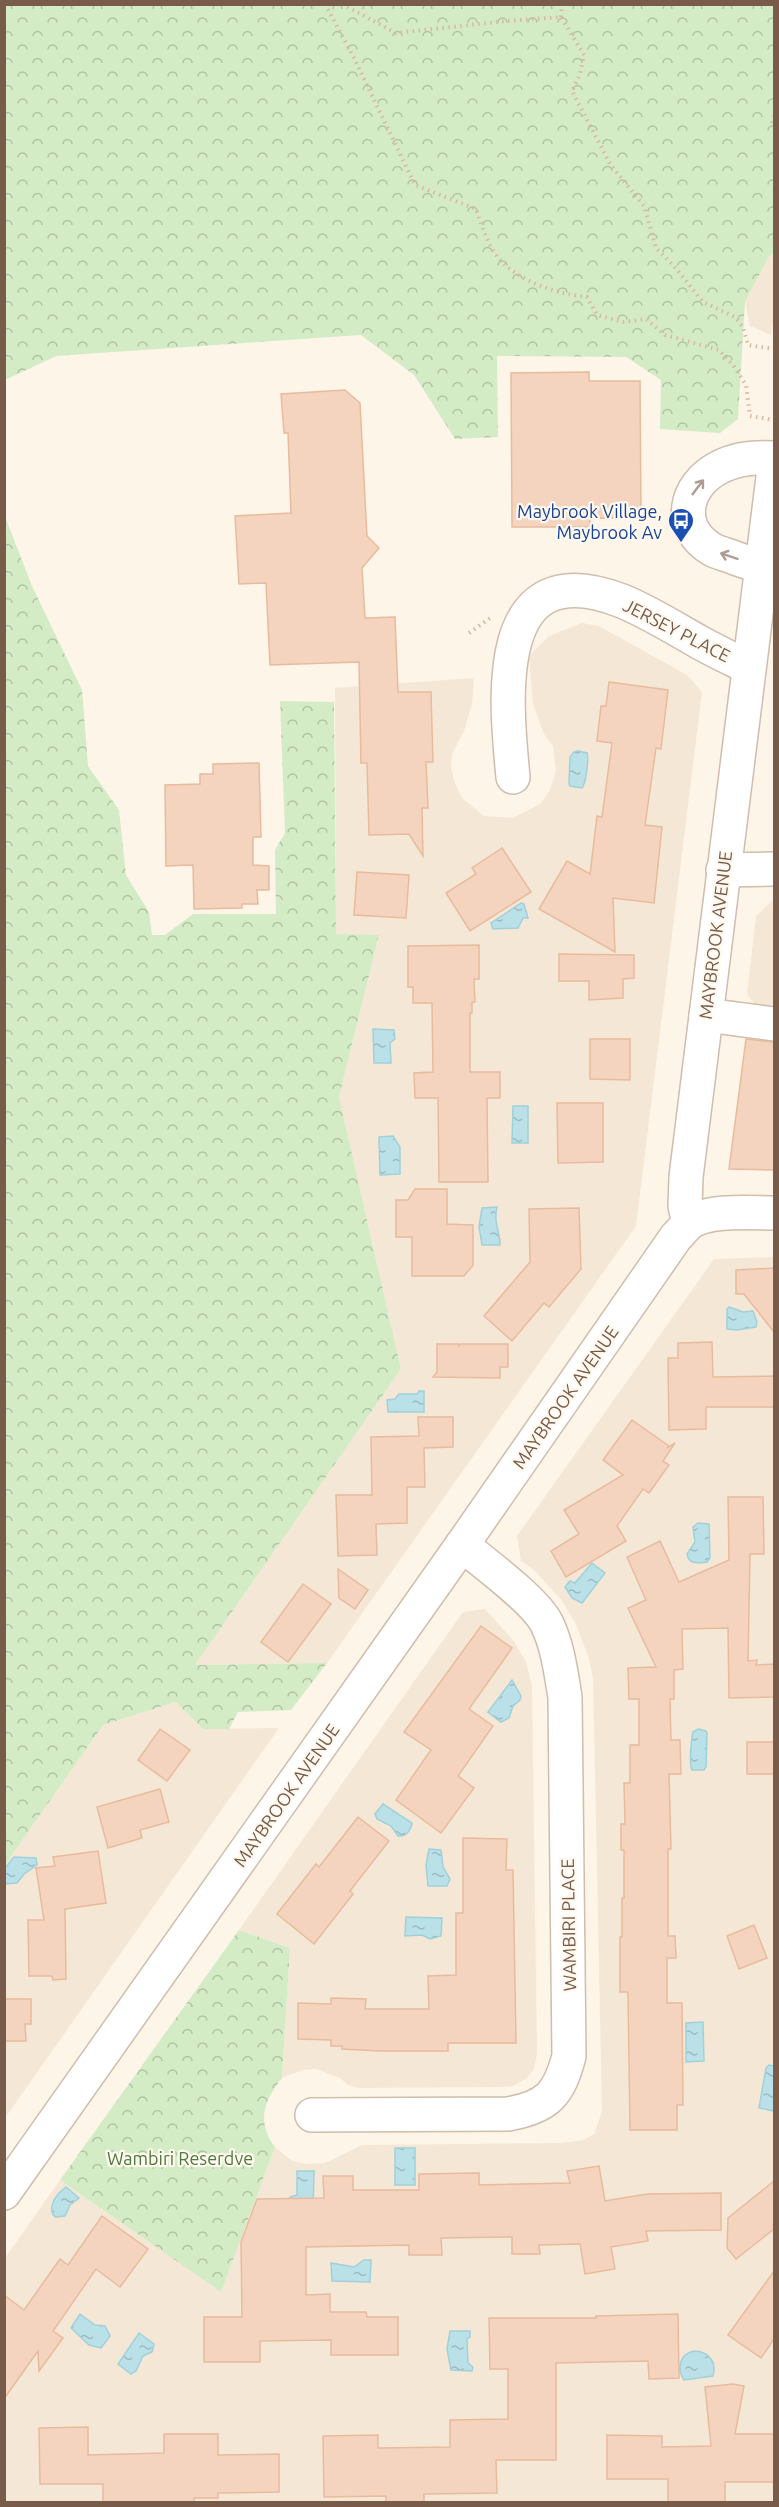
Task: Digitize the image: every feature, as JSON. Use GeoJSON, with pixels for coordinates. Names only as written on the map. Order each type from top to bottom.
{"type":"FeatureCollection","features":[{"type":"Feature","properties":{"kind":"street"},"geometry":{"type":"LineString","coordinates":[[768,567],[714,550],[699,540],[691,528],[688,515],[689,500],[697,484],[720,467],[759,457],[774,458]]}},
{"type":"Feature","properties":{"kind":"street","name":"MAYBROOK AVENUE"},"geometry":{"type":"LineString","coordinates":[[4,2193],[462,1545],[676,1237],[689,1223],[685,1206],[686,1177],[748,667],[768,567],[774,469]]}},
{"type":"Feature","properties":{"kind":"street","name":"JERSEY PLACE"},"geometry":{"type":"LineString","coordinates":[[513,777],[507,714],[511,654],[527,615],[537,604],[559,592],[573,590],[589,592],[622,601],[748,667]]}},
{"type":"Feature","properties":{"kind":"street"},"geometry":{"type":"LineString","coordinates":[[723,870],[774,869]]}},
{"type":"Feature","properties":{"kind":"street"},"geometry":{"type":"LineString","coordinates":[[706,1015],[774,1024]]}},
{"type":"Feature","properties":{"kind":"street"},"geometry":{"type":"LineString","coordinates":[[689,1223],[713,1215],[774,1213]]}},
{"type":"Feature","properties":{"kind":"street","name":"WAMBIRI PLACE"},"geometry":{"type":"LineString","coordinates":[[312,2115],[508,2114],[529,2110],[551,2096],[562,2080],[569,2056],[565,1697],[558,1657],[547,1623],[502,1578],[462,1545]]}},
{"type":"Feature","properties":{"kind":"path"},"geometry":{"type":"LineString","coordinates":[[325,4],[353,56],[415,185],[476,209],[490,247],[513,271],[567,295],[587,297],[597,315],[623,322],[646,319],[665,335],[719,350],[734,365],[746,385],[750,416],[774,420]]}},
{"type":"Feature","properties":{"kind":"path"},"geometry":{"type":"LineString","coordinates":[[342,4],[396,33],[561,17]]}},
{"type":"Feature","properties":{"kind":"path"},"geometry":{"type":"LineString","coordinates":[[562,4],[561,17],[584,55],[580,74],[572,91],[610,164],[644,206],[656,248],[703,302],[735,317],[743,327],[748,345],[774,349]]}},
{"type":"Feature","properties":{"kind":"path"},"geometry":{"type":"LineString","coordinates":[[772,123],[774,117]]}},
{"type":"Feature","properties":{"kind":"path"},"geometry":{"type":"LineString","coordinates":[[469,633],[495,614]]}},
{"type":"Feature","properties":{"kind":"shaded area"},"geometry":{"type":"Polygon","coordinates":[[[774,252],[774,316],[771,335],[750,326],[745,302],[768,258],[774,252]]]}},
{"type":"Feature","properties":{"kind":"shaded area"},"geometry":{"type":"Polygon","coordinates":[[[582,623],[599,626],[687,675],[702,692],[636,1226],[327,1663],[195,1665],[401,1369],[339,1097],[379,936],[336,934],[335,688],[474,678],[472,704],[464,731],[452,754],[451,767],[455,784],[463,799],[484,816],[513,818],[540,804],[549,792],[556,771],[553,746],[544,734],[533,704],[529,656],[549,636],[582,623]]]}},
{"type":"Feature","properties":{"kind":"shaded area"},"geometry":{"type":"Polygon","coordinates":[[[774,899],[774,1016],[763,1015],[747,994],[756,916],[774,899]]]}},
{"type":"Feature","properties":{"kind":"shaded area"},"geometry":{"type":"Polygon","coordinates":[[[774,1257],[774,2502],[5,2502],[5,2258],[60,2180],[221,2291],[275,2147],[292,2161],[308,2164],[325,2163],[362,2145],[562,2143],[583,2140],[594,2134],[602,2112],[593,1677],[575,1622],[560,1598],[535,1571],[521,1561],[517,1536],[714,1259],[774,1257]]]}},
{"type":"Feature","properties":{"kind":"shaded area"},"geometry":{"type":"Polygon","coordinates":[[[485,1609],[513,1640],[526,1662],[532,1685],[537,2053],[534,2069],[527,2078],[513,2086],[498,2087],[359,2088],[316,2069],[302,2070],[282,2078],[290,1948],[239,1930],[463,1612],[485,1609]]]}},
{"type":"Feature","properties":{"kind":"shaded area"},"geometry":{"type":"Polygon","coordinates":[[[177,1702],[203,1729],[279,1728],[5,2118],[5,1865],[103,1725],[177,1702]]]}},
{"type":"Feature","properties":{"kind":"green space"},"geometry":{"type":"Polygon","coordinates":[[[4,5],[774,5],[774,252],[768,258],[745,302],[738,419],[720,433],[660,429],[661,380],[626,357],[497,356],[498,437],[455,439],[414,375],[361,335],[56,356],[5,380],[4,5]]]}},
{"type":"Feature","properties":{"kind":"green space"},"geometry":{"type":"Polygon","coordinates":[[[4,514],[32,586],[82,690],[88,766],[119,810],[126,875],[149,912],[152,935],[165,935],[193,914],[276,914],[275,850],[285,833],[280,701],[334,702],[336,934],[379,935],[339,1097],[401,1369],[195,1665],[327,1663],[291,1710],[238,1712],[229,1729],[203,1729],[176,1702],[103,1725],[5,1865],[4,514]]]}},
{"type":"Feature","properties":{"kind":"green space","name":"Wambiri Reserdve"},"geometry":{"type":"Polygon","coordinates":[[[239,1930],[290,1948],[282,2078],[267,2103],[264,2120],[269,2138],[275,2147],[221,2292],[60,2180],[239,1930]]]}},
{"type":"Feature","properties":{"kind":"water"},"geometry":{"type":"Polygon","coordinates":[[[578,751],[587,753],[588,756],[586,777],[582,788],[569,784],[570,757],[578,751]]]}},
{"type":"Feature","properties":{"kind":"water"},"geometry":{"type":"Polygon","coordinates":[[[521,903],[524,904],[528,918],[523,918],[518,928],[493,929],[491,923],[521,903]]]}},
{"type":"Feature","properties":{"kind":"water"},"geometry":{"type":"Polygon","coordinates":[[[373,1029],[394,1030],[395,1039],[390,1043],[391,1063],[374,1063],[373,1029]]]}},
{"type":"Feature","properties":{"kind":"water"},"geometry":{"type":"Polygon","coordinates":[[[513,1106],[528,1106],[528,1143],[512,1143],[513,1106]]]}},
{"type":"Feature","properties":{"kind":"water"},"geometry":{"type":"Polygon","coordinates":[[[393,1136],[400,1147],[400,1174],[380,1175],[379,1137],[393,1136]]]}},
{"type":"Feature","properties":{"kind":"water"},"geometry":{"type":"Polygon","coordinates":[[[497,1207],[500,1245],[482,1245],[479,1227],[482,1208],[497,1207]]]}},
{"type":"Feature","properties":{"kind":"water"},"geometry":{"type":"Polygon","coordinates":[[[729,1307],[743,1312],[753,1311],[757,1322],[756,1327],[727,1329],[727,1309],[729,1307]]]}},
{"type":"Feature","properties":{"kind":"water"},"geometry":{"type":"Polygon","coordinates":[[[419,1391],[424,1391],[424,1412],[388,1412],[387,1400],[395,1399],[399,1394],[417,1394],[419,1391]]]}},
{"type":"Feature","properties":{"kind":"water"},"geometry":{"type":"Polygon","coordinates":[[[698,1523],[709,1524],[710,1558],[707,1562],[692,1562],[687,1554],[695,1542],[693,1527],[698,1523]]]}},
{"type":"Feature","properties":{"kind":"water"},"geometry":{"type":"Polygon","coordinates":[[[592,1563],[605,1573],[582,1603],[572,1598],[565,1587],[570,1581],[575,1583],[592,1563]]]}},
{"type":"Feature","properties":{"kind":"water"},"geometry":{"type":"Polygon","coordinates":[[[512,1680],[521,1696],[520,1700],[513,1706],[509,1718],[501,1722],[488,1712],[512,1680]]]}},
{"type":"Feature","properties":{"kind":"water"},"geometry":{"type":"Polygon","coordinates":[[[698,1729],[707,1733],[706,1767],[704,1770],[692,1770],[690,1758],[692,1736],[693,1732],[698,1729]]]}},
{"type":"Feature","properties":{"kind":"water"},"geometry":{"type":"Polygon","coordinates":[[[383,1804],[412,1823],[406,1834],[398,1836],[391,1826],[377,1819],[375,1814],[383,1804]]]}},
{"type":"Feature","properties":{"kind":"water"},"geometry":{"type":"Polygon","coordinates":[[[429,1849],[441,1850],[443,1867],[450,1879],[447,1886],[428,1886],[426,1865],[429,1849]]]}},
{"type":"Feature","properties":{"kind":"water"},"geometry":{"type":"Polygon","coordinates":[[[14,1857],[36,1858],[37,1865],[24,1874],[17,1883],[5,1884],[5,1868],[14,1857]]]}},
{"type":"Feature","properties":{"kind":"water"},"geometry":{"type":"Polygon","coordinates":[[[406,1917],[442,1918],[441,1936],[430,1939],[422,1935],[405,1936],[406,1917]]]}},
{"type":"Feature","properties":{"kind":"water"},"geometry":{"type":"Polygon","coordinates":[[[703,2022],[704,2061],[686,2062],[686,2023],[703,2022]]]}},
{"type":"Feature","properties":{"kind":"water"},"geometry":{"type":"Polygon","coordinates":[[[769,2065],[774,2066],[774,2111],[759,2108],[766,2068],[769,2065]]]}},
{"type":"Feature","properties":{"kind":"water"},"geometry":{"type":"Polygon","coordinates":[[[395,2148],[415,2148],[415,2185],[395,2185],[395,2148]]]}},
{"type":"Feature","properties":{"kind":"water"},"geometry":{"type":"Polygon","coordinates":[[[297,2171],[314,2171],[313,2213],[290,2212],[290,2197],[297,2195],[297,2171]]]}},
{"type":"Feature","properties":{"kind":"water"},"geometry":{"type":"Polygon","coordinates":[[[66,2187],[79,2198],[70,2205],[65,2216],[55,2217],[52,2205],[59,2193],[66,2187]]]}},
{"type":"Feature","properties":{"kind":"water"},"geometry":{"type":"Polygon","coordinates":[[[364,2260],[371,2260],[370,2282],[332,2281],[331,2263],[354,2267],[364,2260]]]}},
{"type":"Feature","properties":{"kind":"water"},"geometry":{"type":"Polygon","coordinates":[[[80,2314],[95,2325],[105,2326],[110,2336],[101,2348],[89,2345],[71,2328],[80,2314]]]}},
{"type":"Feature","properties":{"kind":"water"},"geometry":{"type":"Polygon","coordinates":[[[450,2331],[470,2331],[470,2337],[467,2339],[468,2363],[473,2367],[472,2371],[451,2370],[447,2349],[450,2331]]]}},
{"type":"Feature","properties":{"kind":"water"},"geometry":{"type":"Polygon","coordinates":[[[139,2333],[154,2344],[152,2352],[143,2356],[136,2371],[131,2374],[118,2364],[139,2333]]]}},
{"type":"Feature","properties":{"kind":"water"},"geometry":{"type":"Polygon","coordinates":[[[695,2351],[704,2353],[711,2359],[714,2366],[713,2376],[684,2380],[680,2371],[681,2362],[686,2355],[695,2351]]]}},
{"type":"Feature","properties":{"kind":"building"},"geometry":{"type":"Polygon","coordinates":[[[589,372],[589,381],[640,381],[641,516],[590,519],[590,527],[512,527],[511,373],[589,372]]]}},
{"type":"Feature","properties":{"kind":"building"},"geometry":{"type":"Polygon","coordinates":[[[345,390],[360,403],[367,536],[379,548],[362,568],[365,618],[395,617],[398,692],[431,692],[433,762],[426,762],[428,808],[422,808],[423,856],[409,834],[369,835],[367,763],[361,763],[359,662],[270,665],[266,583],[239,584],[235,516],[291,513],[288,433],[284,433],[281,394],[345,390]]]}},
{"type":"Feature","properties":{"kind":"building"},"geometry":{"type":"Polygon","coordinates":[[[609,682],[668,690],[661,749],[656,748],[645,825],[662,827],[654,903],[613,898],[615,952],[539,909],[567,861],[590,874],[597,816],[602,817],[612,743],[597,741],[601,706],[606,706],[609,682]]]}},
{"type":"Feature","properties":{"kind":"building"},"geometry":{"type":"Polygon","coordinates":[[[259,763],[261,837],[253,837],[253,865],[269,866],[269,890],[257,890],[258,904],[242,904],[242,908],[194,909],[193,865],[166,866],[165,785],[200,784],[200,774],[213,774],[213,764],[259,763]]]}},
{"type":"Feature","properties":{"kind":"building"},"geometry":{"type":"Polygon","coordinates":[[[502,848],[531,892],[470,931],[446,893],[476,874],[472,868],[502,848]]]}},
{"type":"Feature","properties":{"kind":"building"},"geometry":{"type":"Polygon","coordinates":[[[357,872],[409,875],[406,918],[354,915],[357,872]]]}},
{"type":"Feature","properties":{"kind":"building"},"geometry":{"type":"Polygon","coordinates":[[[479,945],[479,979],[474,979],[475,1002],[472,1002],[472,1013],[470,1013],[470,1072],[500,1072],[500,1098],[487,1098],[488,1182],[439,1182],[438,1098],[415,1098],[414,1073],[433,1072],[432,1003],[413,1003],[413,987],[408,987],[408,946],[479,945]]]}},
{"type":"Feature","properties":{"kind":"building"},"geometry":{"type":"Polygon","coordinates":[[[559,954],[634,955],[634,978],[623,979],[623,998],[589,1000],[589,981],[559,981],[559,954]]]}},
{"type":"Feature","properties":{"kind":"building"},"geometry":{"type":"Polygon","coordinates":[[[590,1039],[630,1039],[630,1080],[590,1079],[590,1039]]]}},
{"type":"Feature","properties":{"kind":"building"},"geometry":{"type":"Polygon","coordinates":[[[746,1039],[774,1042],[774,1170],[729,1169],[746,1039]]]}},
{"type":"Feature","properties":{"kind":"building"},"geometry":{"type":"Polygon","coordinates":[[[557,1103],[603,1103],[603,1162],[558,1163],[557,1103]]]}},
{"type":"Feature","properties":{"kind":"building"},"geometry":{"type":"Polygon","coordinates":[[[415,1189],[447,1189],[447,1224],[473,1225],[473,1265],[464,1276],[412,1276],[412,1237],[396,1237],[396,1200],[408,1200],[415,1189]]]}},
{"type":"Feature","properties":{"kind":"building"},"geometry":{"type":"Polygon","coordinates":[[[579,1208],[581,1269],[549,1307],[544,1303],[512,1341],[484,1316],[530,1262],[529,1209],[579,1208]]]}},
{"type":"Feature","properties":{"kind":"building"},"geometry":{"type":"Polygon","coordinates":[[[774,1268],[774,1332],[744,1294],[736,1294],[736,1270],[774,1268]]]}},
{"type":"Feature","properties":{"kind":"building"},"geometry":{"type":"Polygon","coordinates":[[[712,1342],[713,1377],[774,1376],[774,1407],[706,1407],[706,1429],[669,1430],[668,1358],[678,1358],[678,1343],[712,1342]]]}},
{"type":"Feature","properties":{"kind":"building"},"geometry":{"type":"Polygon","coordinates":[[[437,1344],[459,1344],[459,1346],[461,1344],[508,1344],[508,1367],[500,1367],[500,1378],[433,1377],[437,1372],[437,1344]]]}},
{"type":"Feature","properties":{"kind":"building"},"geometry":{"type":"Polygon","coordinates":[[[418,1417],[453,1417],[453,1447],[424,1448],[425,1487],[407,1487],[407,1523],[376,1524],[377,1555],[338,1556],[336,1495],[372,1495],[371,1437],[419,1436],[418,1417]]]}},
{"type":"Feature","properties":{"kind":"building"},"geometry":{"type":"Polygon","coordinates":[[[632,1420],[669,1446],[667,1448],[675,1443],[663,1461],[669,1465],[649,1493],[643,1489],[617,1526],[626,1541],[566,1577],[551,1551],[579,1534],[564,1510],[623,1475],[603,1460],[632,1420]]]}},
{"type":"Feature","properties":{"kind":"building"},"geometry":{"type":"Polygon","coordinates":[[[728,1497],[763,1497],[764,1554],[750,1554],[748,1661],[757,1660],[756,1665],[774,1664],[774,1697],[729,1698],[728,1628],[682,1629],[683,1669],[674,1670],[674,1699],[670,1699],[671,1740],[680,1740],[681,1774],[669,1774],[671,1849],[668,1849],[668,1936],[675,1936],[676,1958],[667,1958],[667,2003],[682,2003],[683,2105],[677,2105],[677,2130],[630,2130],[628,1992],[620,1992],[620,1937],[622,1937],[622,1898],[624,1898],[624,1850],[621,1850],[621,1824],[625,1824],[624,1783],[630,1783],[630,1745],[639,1745],[639,1699],[629,1699],[628,1668],[656,1667],[628,1608],[646,1600],[627,1557],[660,1541],[679,1582],[729,1560],[728,1497]]]}},
{"type":"Feature","properties":{"kind":"building"},"geometry":{"type":"Polygon","coordinates":[[[338,1569],[368,1590],[355,1609],[339,1598],[338,1569]]]}},
{"type":"Feature","properties":{"kind":"building"},"geometry":{"type":"Polygon","coordinates":[[[303,1584],[331,1604],[288,1662],[261,1642],[303,1584]]]}},
{"type":"Feature","properties":{"kind":"building"},"geometry":{"type":"Polygon","coordinates":[[[481,1626],[512,1648],[469,1709],[493,1726],[458,1776],[474,1788],[441,1833],[396,1800],[431,1750],[404,1732],[481,1626]]]}},
{"type":"Feature","properties":{"kind":"building"},"geometry":{"type":"Polygon","coordinates":[[[160,1729],[190,1750],[167,1781],[138,1760],[160,1729]]]}},
{"type":"Feature","properties":{"kind":"building"},"geometry":{"type":"Polygon","coordinates":[[[747,1742],[774,1742],[774,1774],[747,1774],[747,1742]]]}},
{"type":"Feature","properties":{"kind":"building"},"geometry":{"type":"Polygon","coordinates":[[[160,1789],[169,1822],[140,1830],[142,1838],[108,1848],[97,1807],[160,1789]]]}},
{"type":"Feature","properties":{"kind":"building"},"geometry":{"type":"Polygon","coordinates":[[[358,1817],[389,1841],[350,1891],[353,1894],[314,1944],[277,1914],[316,1864],[319,1867],[358,1817]]]}},
{"type":"Feature","properties":{"kind":"building"},"geometry":{"type":"Polygon","coordinates":[[[463,1838],[507,1839],[506,1870],[513,1870],[516,2043],[448,2043],[448,2051],[380,2051],[342,2049],[342,2046],[331,2046],[331,2040],[298,2039],[298,2003],[331,2004],[331,1998],[366,1999],[365,2009],[429,2009],[428,1976],[456,1975],[456,1913],[463,1913],[463,1838]]]}},
{"type":"Feature","properties":{"kind":"building"},"geometry":{"type":"Polygon","coordinates":[[[98,1851],[106,1903],[65,1909],[66,1979],[53,1980],[52,1976],[29,1976],[28,1920],[44,1920],[36,1868],[55,1866],[53,1857],[98,1851]]]}},
{"type":"Feature","properties":{"kind":"building"},"geometry":{"type":"Polygon","coordinates":[[[754,1925],[767,1958],[739,1969],[727,1936],[754,1925]]]}},
{"type":"Feature","properties":{"kind":"building"},"geometry":{"type":"Polygon","coordinates":[[[4,1999],[31,1999],[31,2024],[25,2024],[26,2041],[4,2041],[4,1999]]]}},
{"type":"Feature","properties":{"kind":"building"},"geometry":{"type":"Polygon","coordinates":[[[599,2166],[605,2201],[647,2194],[721,2193],[721,2230],[646,2231],[648,2241],[611,2247],[615,2269],[585,2274],[580,2244],[539,2245],[540,2254],[512,2254],[512,2237],[441,2238],[442,2255],[409,2255],[409,2245],[306,2247],[306,2295],[330,2294],[330,2312],[366,2312],[367,2317],[398,2317],[398,2355],[331,2355],[331,2340],[260,2341],[260,2362],[204,2362],[204,2317],[242,2317],[241,2242],[257,2199],[324,2198],[323,2176],[353,2176],[353,2190],[419,2190],[419,2174],[479,2173],[479,2185],[570,2183],[567,2171],[599,2166]]]}},
{"type":"Feature","properties":{"kind":"building"},"geometry":{"type":"Polygon","coordinates":[[[774,2181],[774,2229],[736,2259],[727,2248],[728,2218],[774,2181]]]}},
{"type":"Feature","properties":{"kind":"building"},"geometry":{"type":"Polygon","coordinates":[[[102,2216],[148,2249],[120,2287],[96,2269],[53,2331],[63,2338],[39,2371],[38,2351],[4,2399],[4,2295],[24,2310],[60,2259],[68,2265],[102,2216]]]}},
{"type":"Feature","properties":{"kind":"building"},"geometry":{"type":"Polygon","coordinates":[[[774,2271],[774,2339],[761,2358],[728,2335],[774,2271]]]}},
{"type":"Feature","properties":{"kind":"building"},"geometry":{"type":"Polygon","coordinates":[[[678,2314],[679,2378],[649,2379],[648,2361],[556,2363],[556,2460],[496,2460],[497,2493],[424,2494],[424,2502],[386,2502],[386,2496],[324,2497],[323,2436],[378,2435],[378,2448],[450,2447],[450,2420],[508,2419],[508,2369],[490,2369],[489,2318],[596,2318],[596,2316],[678,2314]]]}},
{"type":"Feature","properties":{"kind":"building"},"geometry":{"type":"Polygon","coordinates":[[[733,2384],[744,2386],[735,2434],[774,2434],[774,2482],[725,2482],[725,2502],[668,2502],[668,2479],[607,2479],[607,2435],[662,2436],[662,2447],[711,2446],[705,2387],[733,2384]]]}},
{"type":"Feature","properties":{"kind":"building"},"geometry":{"type":"Polygon","coordinates":[[[88,2427],[88,2455],[164,2453],[164,2434],[218,2434],[218,2455],[279,2454],[279,2492],[218,2493],[218,2498],[194,2498],[194,2502],[103,2502],[103,2484],[40,2484],[39,2428],[88,2427]]]}},
{"type":"Feature","properties":{"kind":"place","name":"Maybrook Village, Maybrook Av"},"geometry":{"type":"Point","coordinates":[681,544]}}]}
